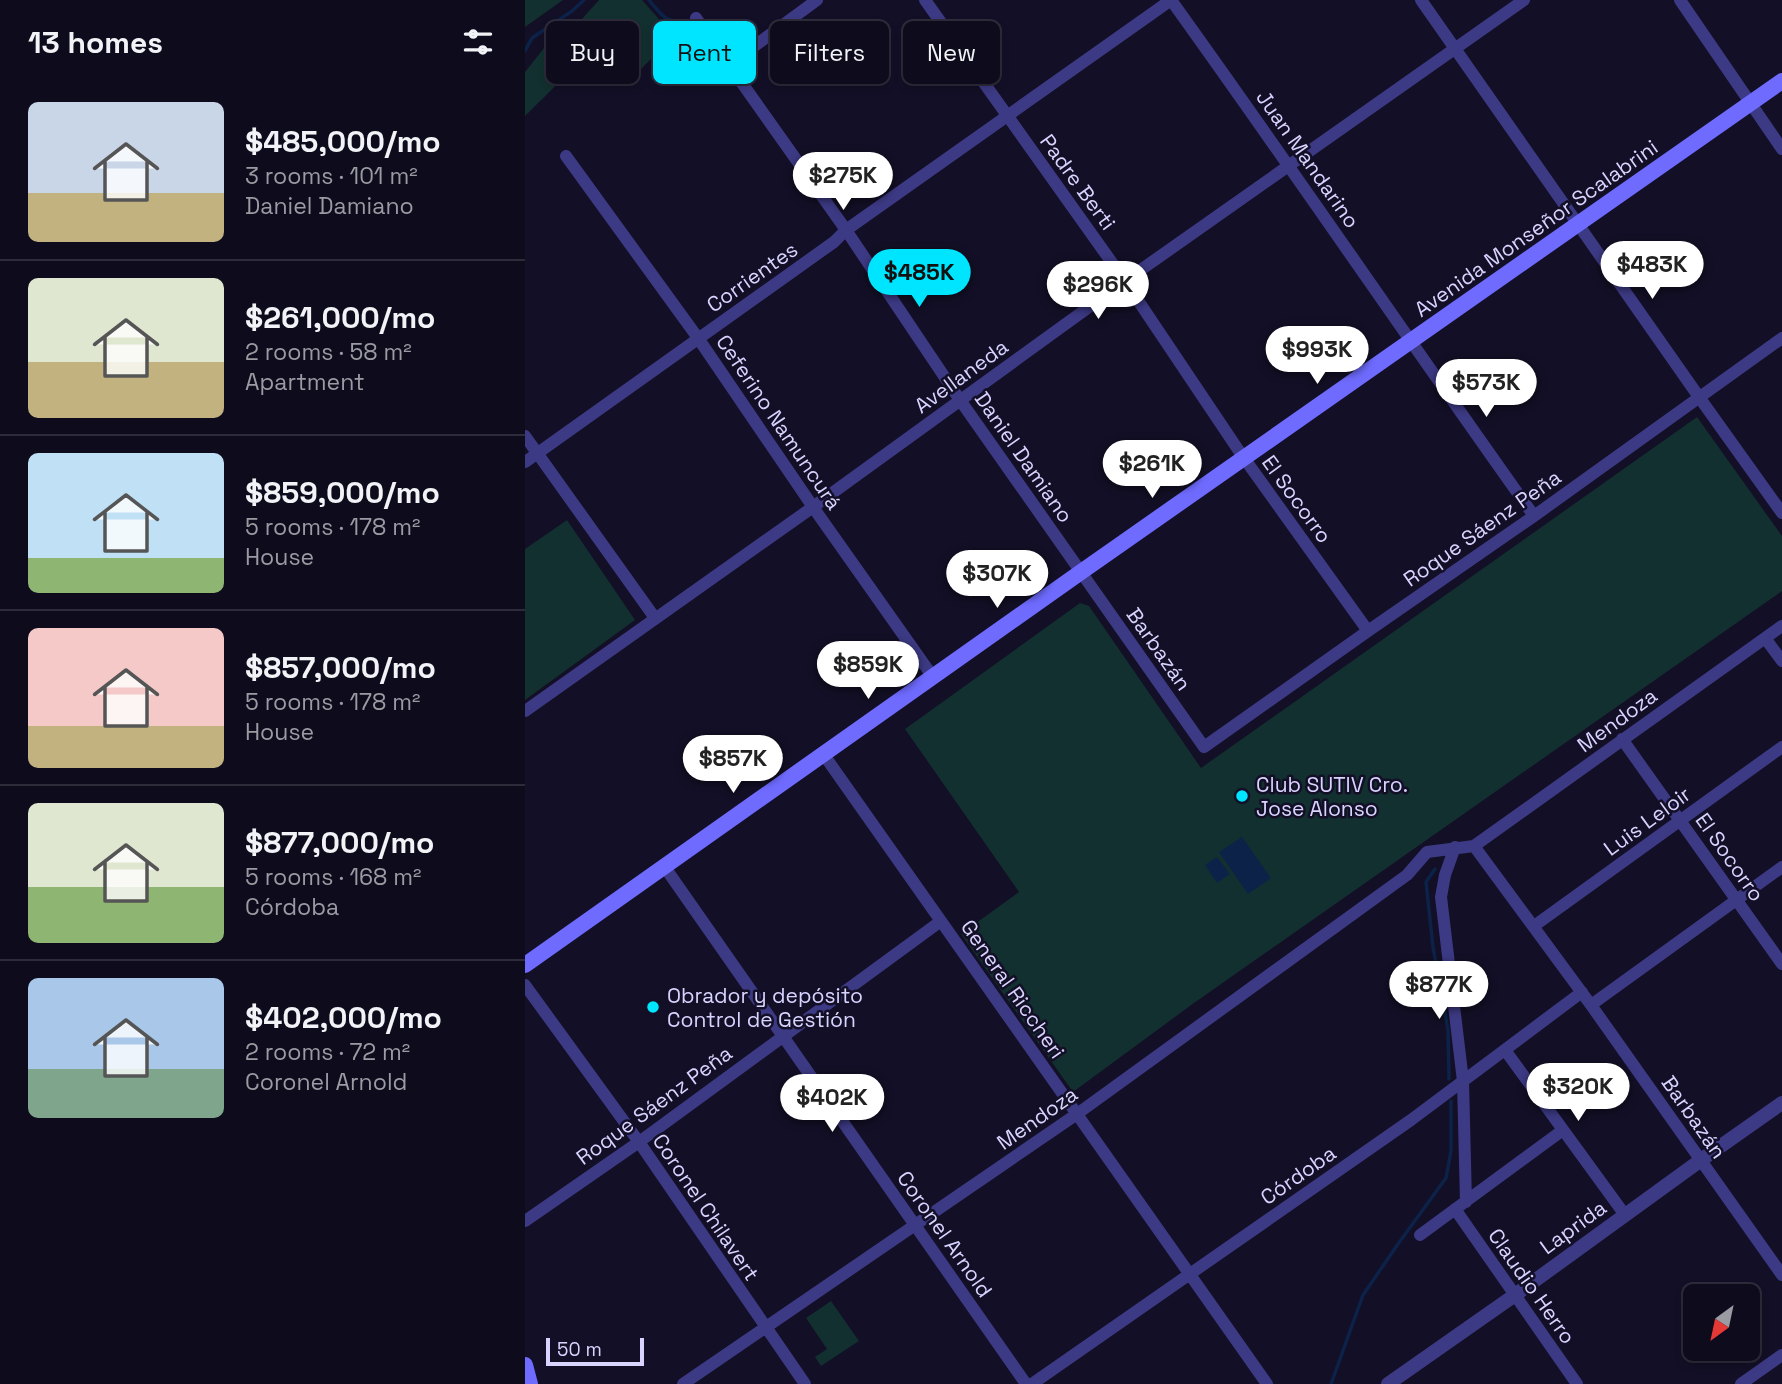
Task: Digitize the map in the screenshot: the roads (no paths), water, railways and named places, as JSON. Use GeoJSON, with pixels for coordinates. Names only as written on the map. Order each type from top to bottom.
{"type":"FeatureCollection","features":[{"type":"Feature","properties":{"kind":"main road","name":"Avenida Monseñor Scalabrini"},"geometry":{"type":"LineString","coordinates":[[525,965],[1782,81]]}},
{"type":"Feature","properties":{"kind":"main road"},"geometry":{"type":"LineString","coordinates":[[525,1365],[530,1384]]}},
{"type":"Feature","properties":{"kind":"street"},"geometry":{"type":"LineString","coordinates":[[756,45],[817,0]]}},
{"type":"Feature","properties":{"kind":"street","name":"Padre Berti"},"geometry":{"type":"LineString","coordinates":[[925,0],[1125,281],[1244,458]]}},
{"type":"Feature","properties":{"kind":"street","name":"Corrientes"},"geometry":{"type":"LineString","coordinates":[[525,463],[834,242],[846,230],[1171,0]]}},
{"type":"Feature","properties":{"kind":"street","name":"Juan Mandarino"},"geometry":{"type":"LineString","coordinates":[[1171,0],[1289,164],[1534,516]]}},
{"type":"Feature","properties":{"kind":"street"},"geometry":{"type":"LineString","coordinates":[[1421,0],[1782,513]]}},
{"type":"Feature","properties":{"kind":"street","name":"Avellaneda"},"geometry":{"type":"LineString","coordinates":[[525,711],[1289,164],[1524,0]]}},
{"type":"Feature","properties":{"kind":"street"},"geometry":{"type":"LineString","coordinates":[[1680,0],[1782,149]]}},
{"type":"Feature","properties":{"kind":"street","name":"Daniel Damiano"},"geometry":{"type":"LineString","coordinates":[[744,84],[1081,572]]}},
{"type":"Feature","properties":{"kind":"street","name":"Ceferino Namuncurá"},"geometry":{"type":"LineString","coordinates":[[566,156],[698,338],[933,677]]}},
{"type":"Feature","properties":{"kind":"street","name":"Roque Sáenz Peña"},"geometry":{"type":"LineString","coordinates":[[1204,747],[1782,338]]}},
{"type":"Feature","properties":{"kind":"street"},"geometry":{"type":"LineString","coordinates":[[525,436],[655,618]]}},
{"type":"Feature","properties":{"kind":"street","name":"El Socorro"},"geometry":{"type":"LineString","coordinates":[[1244,458],[1368,631]]}},
{"type":"Feature","properties":{"kind":"street","name":"Barbazán"},"geometry":{"type":"LineString","coordinates":[[1081,572],[1204,747]]}},
{"type":"Feature","properties":{"kind":"street","name":"Mendoza"},"geometry":{"type":"LineString","coordinates":[[683,1384],[1077,1114],[1406,875],[1427,852],[1474,846],[1782,626]]}},
{"type":"Feature","properties":{"kind":"street"},"geometry":{"type":"LineString","coordinates":[[1765,638],[1782,661]]}},
{"type":"Feature","properties":{"kind":"street","name":"El Socorro"},"geometry":{"type":"LineString","coordinates":[[1622,739],[1782,964]]}},
{"type":"Feature","properties":{"kind":"street","name":"Luis Leloir"},"geometry":{"type":"LineString","coordinates":[[1534,926],[1782,747]]}},
{"type":"Feature","properties":{"kind":"street","name":"General Riccheri"},"geometry":{"type":"LineString","coordinates":[[824,755],[1267,1384]]}},
{"type":"Feature","properties":{"kind":"street","name":"Barbazán"},"geometry":{"type":"LineString","coordinates":[[1474,846],[1591,1004],[1782,1275]]}},
{"type":"Feature","properties":{"kind":"street"},"geometry":{"type":"LineString","coordinates":[[1455,847],[1441,897],[1462,1081],[1461,1205]]}},
{"type":"Feature","properties":{"kind":"street","name":"Coronel Arnold"},"geometry":{"type":"LineString","coordinates":[[664,866],[1026,1384]]}},
{"type":"Feature","properties":{"kind":"street"},"geometry":{"type":"LineString","coordinates":[[1591,1004],[1782,867]]}},
{"type":"Feature","properties":{"kind":"street","name":"Roque Sáenz Peña"},"geometry":{"type":"LineString","coordinates":[[525,1222],[941,921]]}},
{"type":"Feature","properties":{"kind":"street","name":"Coronel Chilavert"},"geometry":{"type":"LineString","coordinates":[[525,985],[639,1142],[805,1384]]}},
{"type":"Feature","properties":{"kind":"street","name":"Córdoba"},"geometry":{"type":"LineString","coordinates":[[1032,1384],[1411,1119],[1582,992]]}},
{"type":"Feature","properties":{"kind":"street"},"geometry":{"type":"LineString","coordinates":[[1505,1050],[1625,1215]]}},
{"type":"Feature","properties":{"kind":"street","name":"Laprida"},"geometry":{"type":"LineString","coordinates":[[1388,1384],[1782,1103]]}},
{"type":"Feature","properties":{"kind":"street"},"geometry":{"type":"LineString","coordinates":[[1420,1236],[1563,1130]]}},
{"type":"Feature","properties":{"kind":"street","name":"Claudio Herro"},"geometry":{"type":"LineString","coordinates":[[1461,1205],[1515,1295],[1577,1384]]}},
{"type":"Feature","properties":{"kind":"street"},"geometry":{"type":"LineString","coordinates":[[1741,1384],[1782,1355]]}},
{"type":"Feature","properties":{"kind":"water"},"geometry":{"type":"Polygon","coordinates":[[[1242,837],[1271,878],[1248,894],[1219,852],[1242,837]]]}},
{"type":"Feature","properties":{"kind":"water"},"geometry":{"type":"Polygon","coordinates":[[[1217,857],[1230,874],[1217,883],[1205,865],[1217,857]]]}},
{"type":"Feature","properties":{"kind":"waterway"},"geometry":{"type":"LineString","coordinates":[[525,51],[532,38],[584,0]]}},
{"type":"Feature","properties":{"kind":"waterway"},"geometry":{"type":"LineString","coordinates":[[649,0],[665,17],[674,21]]}},
{"type":"Feature","properties":{"kind":"waterway"},"geometry":{"type":"LineString","coordinates":[[1435,869],[1426,882],[1433,947],[1448,1030],[1449,1079]]}},
{"type":"Feature","properties":{"kind":"waterway"},"geometry":{"type":"LineString","coordinates":[[1331,1384],[1363,1295],[1446,1178],[1451,1151],[1451,1101]]}},
{"type":"Feature","properties":{"kind":"place","name":"Club SUTIV Cro. Jose Alonso"},"geometry":{"type":"Point","coordinates":[1242,796]}},
{"type":"Feature","properties":{"kind":"place","name":"Obrador y depósito Control de Gestión"},"geometry":{"type":"Point","coordinates":[653,1007]}}]}
